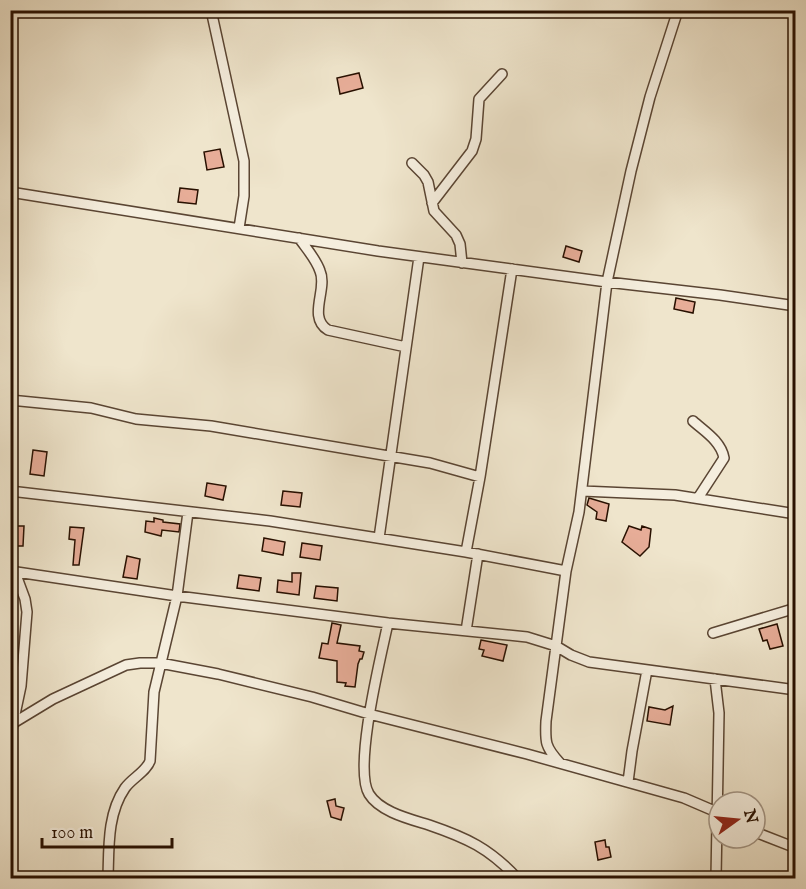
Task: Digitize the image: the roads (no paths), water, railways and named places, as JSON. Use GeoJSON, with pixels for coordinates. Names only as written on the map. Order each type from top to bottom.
{"type":"FeatureCollection","features":[{"type":"Feature","properties":{"kind":"street"},"geometry":{"type":"LineString","coordinates":[[211,10],[244,161],[244,196],[239,228]]}},
{"type":"Feature","properties":{"kind":"street"},"geometry":{"type":"LineString","coordinates":[[560,763],[549,751],[545,740],[566,572],[582,491],[607,282],[650,97],[678,10]]}},
{"type":"Feature","properties":{"kind":"street"},"geometry":{"type":"LineString","coordinates":[[432,202],[472,151],[476,139],[479,99],[502,74]]}},
{"type":"Feature","properties":{"kind":"street"},"geometry":{"type":"LineString","coordinates":[[412,163],[424,175],[434,212],[456,235],[460,244],[462,262]]}},
{"type":"Feature","properties":{"kind":"street"},"geometry":{"type":"LineString","coordinates":[[10,192],[418,257],[795,306]]}},
{"type":"Feature","properties":{"kind":"street"},"geometry":{"type":"LineString","coordinates":[[299,238],[320,270],[318,314],[323,327],[406,347]]}},
{"type":"Feature","properties":{"kind":"street"},"geometry":{"type":"LineString","coordinates":[[379,538],[418,257]]}},
{"type":"Feature","properties":{"kind":"street"},"geometry":{"type":"LineString","coordinates":[[466,552],[512,269]]}},
{"type":"Feature","properties":{"kind":"street"},"geometry":{"type":"LineString","coordinates":[[10,400],[91,408],[136,419],[211,426],[430,464],[480,477]]}},
{"type":"Feature","properties":{"kind":"street"},"geometry":{"type":"LineString","coordinates":[[693,421],[715,441],[724,458],[698,498]]}},
{"type":"Feature","properties":{"kind":"street"},"geometry":{"type":"LineString","coordinates":[[10,491],[270,521],[478,554],[566,572]]}},
{"type":"Feature","properties":{"kind":"street"},"geometry":{"type":"LineString","coordinates":[[582,491],[675,495],[795,514]]}},
{"type":"Feature","properties":{"kind":"street"},"geometry":{"type":"LineString","coordinates":[[108,879],[111,819],[129,782],[144,770],[150,761],[154,692],[177,597],[188,512]]}},
{"type":"Feature","properties":{"kind":"street"},"geometry":{"type":"LineString","coordinates":[[466,631],[478,554]]}},
{"type":"Feature","properties":{"kind":"street"},"geometry":{"type":"LineString","coordinates":[[13,571],[177,597],[388,623],[527,637],[556,646],[589,662],[795,690]]}},
{"type":"Feature","properties":{"kind":"street"},"geometry":{"type":"LineString","coordinates":[[10,738],[21,686],[27,612],[25,599],[13,571]]}},
{"type":"Feature","properties":{"kind":"street"},"geometry":{"type":"LineString","coordinates":[[713,633],[795,608]]}},
{"type":"Feature","properties":{"kind":"street"},"geometry":{"type":"LineString","coordinates":[[388,623],[369,714],[364,772],[365,784],[370,795],[395,813],[460,835],[486,849],[517,879]]}},
{"type":"Feature","properties":{"kind":"street"},"geometry":{"type":"LineString","coordinates":[[15,722],[53,699],[126,665],[160,663],[218,674],[312,697],[628,782],[684,798],[707,808]]}},
{"type":"Feature","properties":{"kind":"street"},"geometry":{"type":"LineString","coordinates":[[628,782],[647,670]]}},
{"type":"Feature","properties":{"kind":"street"},"geometry":{"type":"LineString","coordinates":[[716,679],[719,705],[718,790]]}},
{"type":"Feature","properties":{"kind":"street"},"geometry":{"type":"LineString","coordinates":[[767,837],[795,848]]}},
{"type":"Feature","properties":{"kind":"street"},"geometry":{"type":"LineString","coordinates":[[716,879],[717,850]]}}]}
